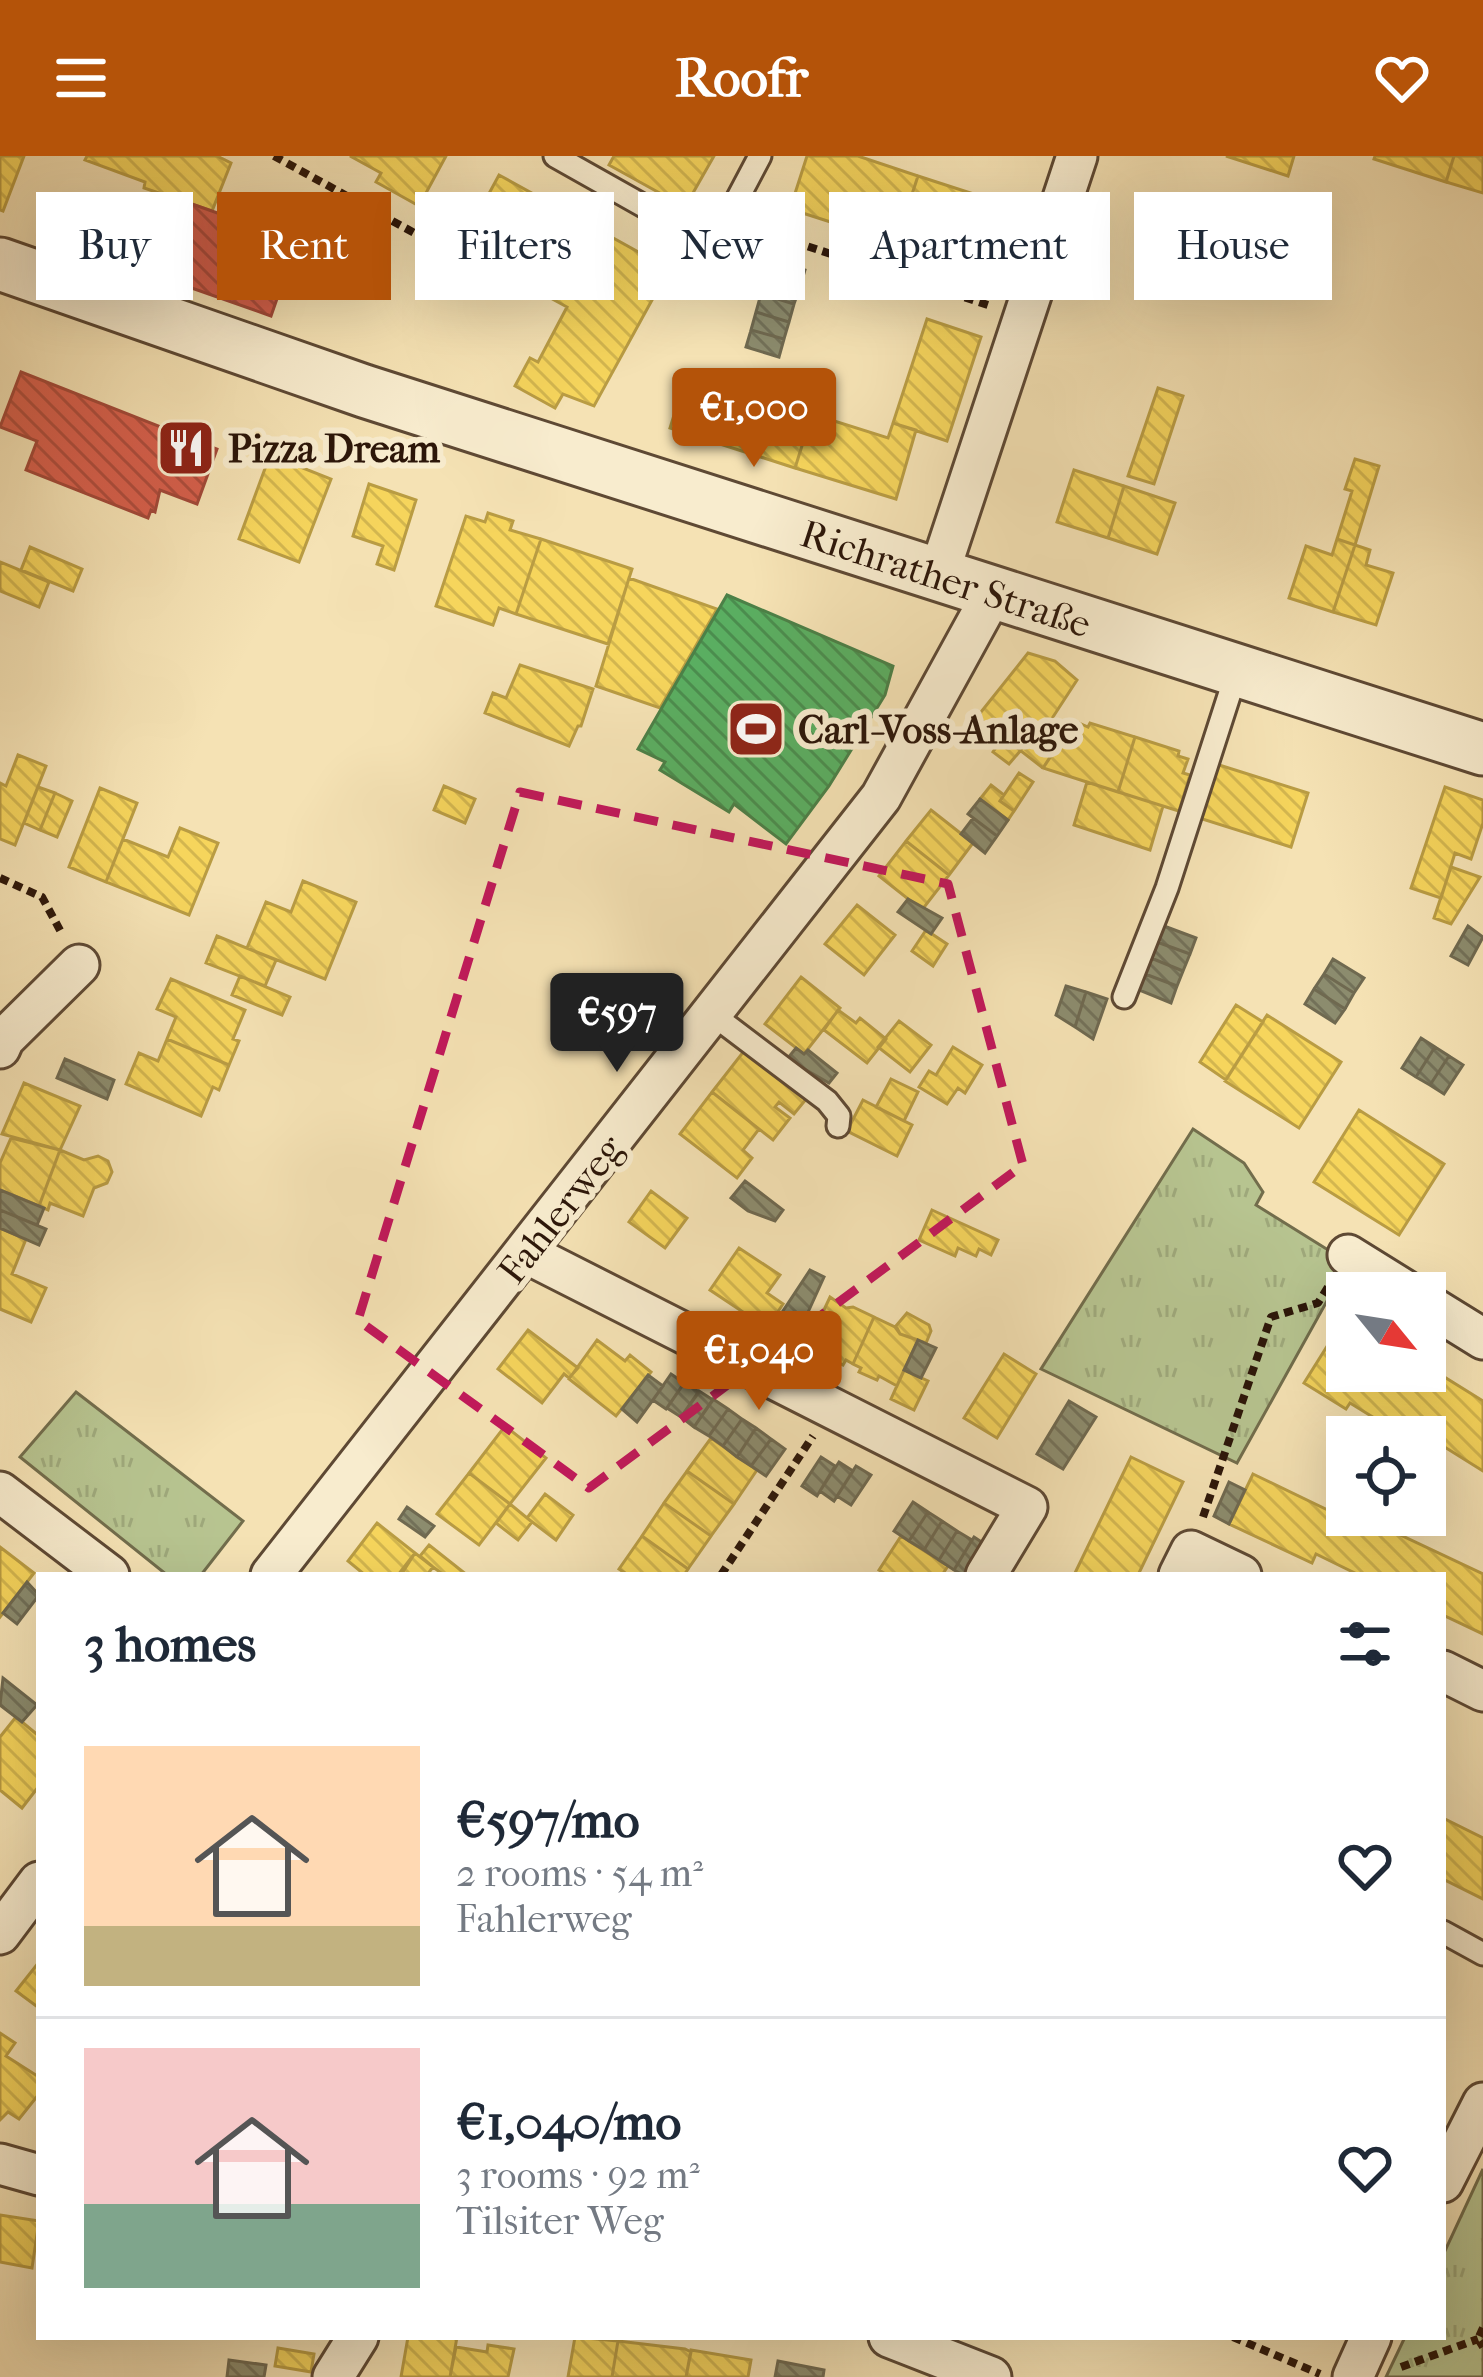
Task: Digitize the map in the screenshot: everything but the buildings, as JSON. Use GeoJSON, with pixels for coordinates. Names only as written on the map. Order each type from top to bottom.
{"type":"FeatureCollection","features":[{"type":"Feature","properties":{"kind":"street"},"geometry":{"type":"LineString","coordinates":[[938,576],[1077,156]]}},
{"type":"Feature","properties":{"kind":"street","name":"Richrather Straße"},"geometry":{"type":"LineString","coordinates":[[0,264],[364,391],[1483,749]]}},
{"type":"Feature","properties":{"kind":"street","name":"Fahlerweg"},"geometry":{"type":"LineString","coordinates":[[273,1572],[881,797],[993,593]]}},
{"type":"Feature","properties":{"kind":"street"},"geometry":{"type":"LineString","coordinates":[[0,1048],[79,965]]}},
{"type":"Feature","properties":{"kind":"street"},"geometry":{"type":"LineString","coordinates":[[526,1253],[1028,1508],[988,1572]]}},
{"type":"Feature","properties":{"kind":"street"},"geometry":{"type":"LineString","coordinates":[[1348,1255],[1375,1272]]}},
{"type":"Feature","properties":{"kind":"street"},"geometry":{"type":"LineString","coordinates":[[1446,1316],[1483,1339]]}},
{"type":"Feature","properties":{"kind":"street"},"geometry":{"type":"LineString","coordinates":[[0,1492],[105,1572]]}},
{"type":"Feature","properties":{"kind":"street"},"geometry":{"type":"LineString","coordinates":[[1185,1563],[1226,1572]]}},
{"type":"Feature","properties":{"kind":"street"},"geometry":{"type":"LineString","coordinates":[[1446,1673],[1483,1690]]}},
{"type":"Feature","properties":{"kind":"street"},"geometry":{"type":"LineString","coordinates":[[0,1934],[36,1886]]}},
{"type":"Feature","properties":{"kind":"street"},"geometry":{"type":"LineString","coordinates":[[1446,2176],[1483,2103]]}},
{"type":"Feature","properties":{"kind":"street"},"geometry":{"type":"LineString","coordinates":[[0,2164],[36,2174]]}},
{"type":"Feature","properties":{"kind":"street"},"geometry":{"type":"LineString","coordinates":[[333,2377],[356,2340]]}},
{"type":"Feature","properties":{"kind":"street"},"geometry":{"type":"LineString","coordinates":[[896,2340],[967,2372]]}},
{"type":"Feature","properties":{"kind":"street"},"geometry":{"type":"LineString","coordinates":[[1353,2377],[1370,2340]]}},
{"type":"Feature","properties":{"kind":"lane"},"geometry":{"type":"LineString","coordinates":[[555,156],[638,203]]}},
{"type":"Feature","properties":{"kind":"lane"},"geometry":{"type":"LineString","coordinates":[[741,192],[760,156]]}},
{"type":"Feature","properties":{"kind":"lane"},"geometry":{"type":"LineString","coordinates":[[1124,998],[1167,888],[1237,671]]}},
{"type":"Feature","properties":{"kind":"lane"},"geometry":{"type":"LineString","coordinates":[[712,1014],[827,1101],[839,1116],[838,1126]]}},
{"type":"Feature","properties":{"kind":"lane"},"geometry":{"type":"LineString","coordinates":[[1446,1934],[1483,1954]]}},
{"type":"Feature","properties":{"kind":"path"},"geometry":{"type":"LineString","coordinates":[[274,156],[415,233]]}},
{"type":"Feature","properties":{"kind":"path"},"geometry":{"type":"LineString","coordinates":[[805,245],[1024,316]]}},
{"type":"Feature","properties":{"kind":"path"},"geometry":{"type":"LineString","coordinates":[[0,878],[42,897],[79,965]]}},
{"type":"Feature","properties":{"kind":"path"},"geometry":{"type":"LineString","coordinates":[[1185,1563],[1271,1317],[1318,1303],[1348,1255]]}},
{"type":"Feature","properties":{"kind":"path"},"geometry":{"type":"LineString","coordinates":[[724,1572],[832,1408]]}},
{"type":"Feature","properties":{"kind":"path"},"geometry":{"type":"LineString","coordinates":[[1395,2369],[1481,2343],[1483,2328]]}},
{"type":"Feature","properties":{"kind":"path"},"geometry":{"type":"LineString","coordinates":[[1240,2340],[1327,2377]]}},
{"type":"Feature","properties":{"kind":"highlighted area"},"geometry":{"type":"Polygon","coordinates":[[[520,792],[948,884],[1023,1165],[589,1488],[358,1320],[520,792]]]}},
{"type":"Feature","properties":{"kind":"green space"},"geometry":{"type":"Polygon","coordinates":[[[1193,1129],[1244,1163],[1263,1192],[1256,1205],[1333,1253],[1341,1272],[1326,1272],[1326,1303],[1237,1463],[1041,1369],[1193,1129]]]}},
{"type":"Feature","properties":{"kind":"green space"},"geometry":{"type":"Polygon","coordinates":[[[76,1392],[243,1521],[203,1572],[163,1572],[20,1457],[76,1392]]]}},
{"type":"Feature","properties":{"kind":"green space"},"geometry":{"type":"Polygon","coordinates":[[[1483,2169],[1483,2377],[1386,2377],[1404,2340],[1446,2340],[1446,2249],[1483,2169]]]}},
{"type":"Feature","properties":{"kind":"place","name":"Pizza Dream"},"geometry":{"type":"Point","coordinates":[186,448]}},
{"type":"Feature","properties":{"kind":"place","name":"Carl-Voss-Anlage"},"geometry":{"type":"Point","coordinates":[756,729]}}]}
